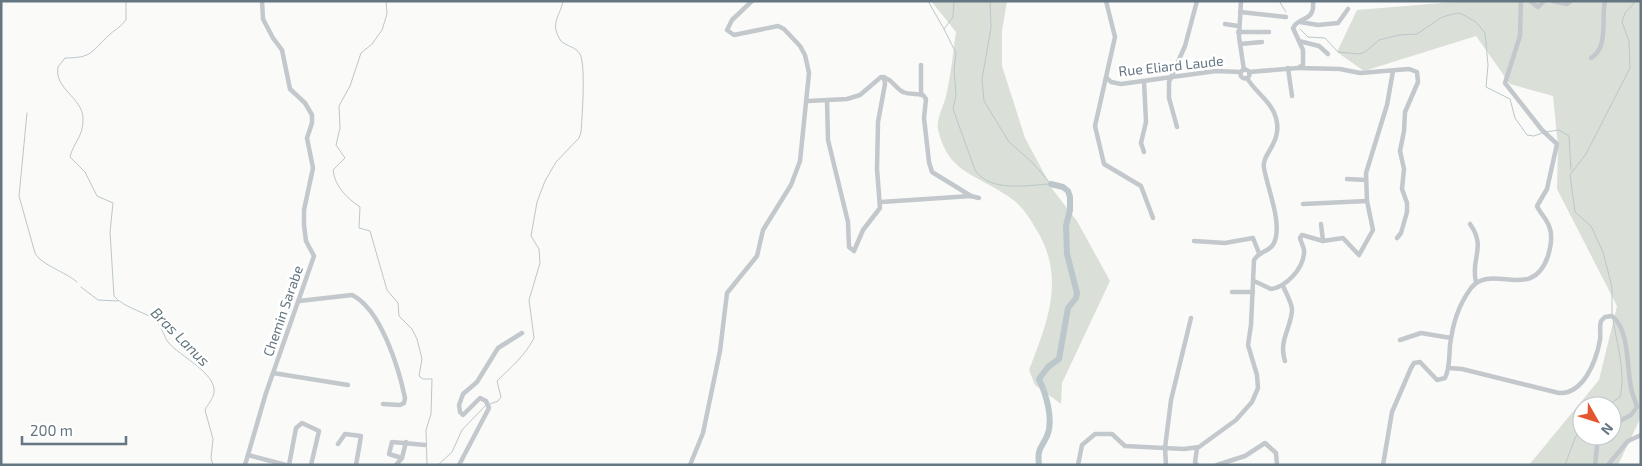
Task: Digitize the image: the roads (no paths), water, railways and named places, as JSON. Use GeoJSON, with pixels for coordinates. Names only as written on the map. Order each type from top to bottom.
{"type":"FeatureCollection","features":[{"type":"Feature","properties":{"kind":"street","name":"Chemin Sarabe"},"geometry":{"type":"LineString","coordinates":[[245,465],[273,373],[314,256],[306,241],[304,225],[304,210],[313,168],[307,138],[313,119],[305,103],[290,90],[282,50],[272,38],[263,19],[262,1]]}},
{"type":"Feature","properties":{"kind":"street"},"geometry":{"type":"LineString","coordinates":[[690,465],[703,433],[720,350],[727,294],[757,256],[768,219],[792,185],[800,161],[810,73],[805,55],[784,28],[772,26],[734,34],[728,30],[732,20],[752,1]]}},
{"type":"Feature","properties":{"kind":"street"},"geometry":{"type":"LineString","coordinates":[[1106,1],[1115,33],[1095,126],[1102,160],[1112,171],[1141,186],[1153,218]]}},
{"type":"Feature","properties":{"kind":"street"},"geometry":{"type":"LineString","coordinates":[[1177,127],[1169,98],[1171,78],[1185,46],[1197,1]]}},
{"type":"Feature","properties":{"kind":"street"},"geometry":{"type":"LineString","coordinates":[[1078,465],[1082,445],[1086,440],[1101,432],[1112,434],[1124,446],[1197,448],[1207,443],[1236,420],[1255,396],[1258,380],[1248,345],[1254,260],[1259,253],[1271,247],[1275,240],[1274,206],[1264,167],[1278,134],[1273,111],[1247,78],[1242,78],[1238,29],[1241,1]]}},
{"type":"Feature","properties":{"kind":"street"},"geometry":{"type":"LineString","coordinates":[[1298,68],[1303,65],[1303,50],[1293,28],[1312,13],[1313,1]]}},
{"type":"Feature","properties":{"kind":"street"},"geometry":{"type":"LineString","coordinates":[[1384,465],[1392,412],[1412,365],[1417,362],[1423,363],[1438,380],[1444,378],[1449,368],[1451,338],[1458,309],[1476,282],[1483,279],[1530,279],[1538,274],[1547,259],[1551,232],[1537,204],[1547,189],[1557,144],[1544,132],[1505,83],[1520,36],[1521,1]]}},
{"type":"Feature","properties":{"kind":"street"},"geometry":{"type":"LineString","coordinates":[[1530,1],[1538,7],[1544,1]]}},
{"type":"Feature","properties":{"kind":"street"},"geometry":{"type":"LineString","coordinates":[[1553,1],[1565,4],[1572,1]]}},
{"type":"Feature","properties":{"kind":"street"},"geometry":{"type":"LineString","coordinates":[[1591,58],[1596,55],[1601,46],[1605,1]]}},
{"type":"Feature","properties":{"kind":"street"},"geometry":{"type":"LineString","coordinates":[[1300,22],[1318,25],[1338,23],[1348,10]]}},
{"type":"Feature","properties":{"kind":"street"},"geometry":{"type":"LineString","coordinates":[[1240,12],[1286,17]]}},
{"type":"Feature","properties":{"kind":"street"},"geometry":{"type":"LineString","coordinates":[[1225,24],[1238,29],[1269,32]]}},
{"type":"Feature","properties":{"kind":"street"},"geometry":{"type":"LineString","coordinates":[[1299,41],[1319,46],[1328,54]]}},
{"type":"Feature","properties":{"kind":"street"},"geometry":{"type":"LineString","coordinates":[[1240,44],[1262,42]]}},
{"type":"Feature","properties":{"kind":"street"},"geometry":{"type":"LineString","coordinates":[[921,65],[921,95]]}},
{"type":"Feature","properties":{"kind":"street"},"geometry":{"type":"LineString","coordinates":[[1288,68],[1292,96]]}},
{"type":"Feature","properties":{"kind":"street"},"geometry":{"type":"LineString","coordinates":[[1247,78],[1249,72],[1288,68],[1340,69],[1360,73],[1413,70],[1416,72],[1419,78],[1404,118],[1400,153],[1404,169],[1402,189],[1407,203],[1407,212],[1401,233],[1397,238]]}},
{"type":"Feature","properties":{"kind":"street","name":"Rue Eliard Laude"},"geometry":{"type":"LineString","coordinates":[[1106,77],[1115,84],[1216,71],[1249,72]]}},
{"type":"Feature","properties":{"kind":"street"},"geometry":{"type":"LineString","coordinates":[[1254,281],[1271,289],[1283,286],[1294,274],[1304,257],[1301,236],[1323,241],[1343,238],[1360,255],[1374,230],[1368,201],[1367,168],[1387,105],[1393,71]]}},
{"type":"Feature","properties":{"kind":"street"},"geometry":{"type":"LineString","coordinates":[[808,101],[860,95],[876,79],[884,77],[892,80],[902,91],[908,94],[921,95],[926,100],[925,127],[932,172],[971,196],[978,198]]}},
{"type":"Feature","properties":{"kind":"street"},"geometry":{"type":"LineString","coordinates":[[828,100],[828,140],[848,222],[850,247],[854,252],[863,230],[880,210],[881,202],[877,169],[878,122],[885,84],[884,77]]}},
{"type":"Feature","properties":{"kind":"street"},"geometry":{"type":"LineString","coordinates":[[1144,80],[1146,122],[1141,143],[1144,152]]}},
{"type":"Feature","properties":{"kind":"street"},"geometry":{"type":"LineString","coordinates":[[1347,179],[1366,180]]}},
{"type":"Feature","properties":{"kind":"street"},"geometry":{"type":"LineString","coordinates":[[881,202],[971,196]]}},
{"type":"Feature","properties":{"kind":"street"},"geometry":{"type":"LineString","coordinates":[[1303,204],[1368,201]]}},
{"type":"Feature","properties":{"kind":"street"},"geometry":{"type":"LineString","coordinates":[[1321,224],[1323,241]]}},
{"type":"Feature","properties":{"kind":"street"},"geometry":{"type":"LineString","coordinates":[[1470,224],[1479,241],[1475,269],[1476,282]]}},
{"type":"Feature","properties":{"kind":"street"},"geometry":{"type":"LineString","coordinates":[[1194,240],[1225,243],[1253,238],[1259,253]]}},
{"type":"Feature","properties":{"kind":"street"},"geometry":{"type":"LineString","coordinates":[[1283,286],[1292,310],[1284,335],[1283,351],[1286,361]]}},
{"type":"Feature","properties":{"kind":"street"},"geometry":{"type":"LineString","coordinates":[[1232,292],[1253,292]]}},
{"type":"Feature","properties":{"kind":"street"},"geometry":{"type":"LineString","coordinates":[[299,301],[352,295],[366,307],[387,339],[399,368],[405,398],[404,403],[400,405],[383,404]]}},
{"type":"Feature","properties":{"kind":"street"},"geometry":{"type":"LineString","coordinates":[[1449,368],[1462,369],[1559,393],[1569,392],[1580,384],[1589,371],[1597,350],[1600,323],[1603,318],[1614,317],[1620,328],[1629,361],[1631,389],[1637,407],[1631,415],[1622,420]]}},
{"type":"Feature","properties":{"kind":"street"},"geometry":{"type":"LineString","coordinates":[[1166,465],[1165,448],[1176,372],[1191,318]]}},
{"type":"Feature","properties":{"kind":"street"},"geometry":{"type":"LineString","coordinates":[[459,465],[489,408],[486,401],[480,398],[463,415],[460,412],[459,405],[462,397],[477,382],[498,348],[522,333]]}},
{"type":"Feature","properties":{"kind":"street"},"geometry":{"type":"LineString","coordinates":[[1400,340],[1421,333],[1451,338]]}},
{"type":"Feature","properties":{"kind":"street"},"geometry":{"type":"LineString","coordinates":[[273,373],[348,385]]}},
{"type":"Feature","properties":{"kind":"street"},"geometry":{"type":"LineString","coordinates":[[248,455],[288,465],[296,428],[302,423],[319,431],[311,465]]}},
{"type":"Feature","properties":{"kind":"street"},"geometry":{"type":"LineString","coordinates":[[338,444],[345,434],[360,436],[356,465]]}},
{"type":"Feature","properties":{"kind":"street"},"geometry":{"type":"LineString","coordinates":[[1608,465],[1628,441],[1641,435]]}},
{"type":"Feature","properties":{"kind":"street"},"geometry":{"type":"LineString","coordinates":[[402,458],[389,454],[390,444],[396,441],[425,445]]}},
{"type":"Feature","properties":{"kind":"street"},"geometry":{"type":"LineString","coordinates":[[396,465],[402,458],[406,442]]}},
{"type":"Feature","properties":{"kind":"street"},"geometry":{"type":"LineString","coordinates":[[1217,465],[1248,455],[1264,443],[1276,453],[1276,465]]}},
{"type":"Feature","properties":{"kind":"street"},"geometry":{"type":"LineString","coordinates":[[1594,465],[1596,446]]}},
{"type":"Feature","properties":{"kind":"street"},"geometry":{"type":"LineString","coordinates":[[1197,448],[1195,462],[1197,465]]}},
{"type":"Feature","properties":{"kind":"waterway","name":"Bras Lanus"},"geometry":{"type":"LineString","coordinates":[[126,1],[126,20],[122,25],[90,53],[81,57],[65,58],[58,67],[60,81],[78,104],[83,118],[82,130],[70,157],[85,172],[97,196],[113,203],[110,232],[114,296],[127,306],[154,319],[168,342],[210,379],[214,393],[205,410],[213,439],[211,458],[213,465]]}},
{"type":"Feature","properties":{"kind":"waterway"},"geometry":{"type":"LineString","coordinates":[[386,1],[387,14],[382,30],[372,44],[361,53],[350,86],[339,106],[340,128],[336,145],[345,158],[333,170],[336,182],[342,192],[360,207],[359,228],[370,231],[387,290],[398,303],[399,316],[412,329],[417,339],[422,359],[419,376],[423,379],[432,379],[431,414],[426,430],[427,465]]}},
{"type":"Feature","properties":{"kind":"waterway"},"geometry":{"type":"LineString","coordinates":[[490,404],[498,401],[501,397],[497,381],[522,356],[534,338],[529,300],[540,263],[539,249],[531,236],[537,202],[545,181],[556,162],[579,138],[581,132],[582,60],[580,54],[574,48],[561,41],[556,29],[556,20],[563,1]]}},
{"type":"Feature","properties":{"kind":"waterway"},"geometry":{"type":"LineString","coordinates":[[928,1],[944,29]]}},
{"type":"Feature","properties":{"kind":"waterway"},"geometry":{"type":"LineString","coordinates":[[954,1],[953,17],[944,29],[956,53],[954,69],[956,95],[953,109],[975,170],[982,177],[999,185],[1051,184]]}},
{"type":"Feature","properties":{"kind":"waterway"},"geometry":{"type":"LineString","coordinates":[[990,1],[991,28],[982,79],[984,101],[1009,142],[1032,162],[1051,184]]}},
{"type":"Feature","properties":{"kind":"waterway"},"geometry":{"type":"LineString","coordinates":[[1279,1],[1286,12]]}},
{"type":"Feature","properties":{"kind":"waterway"},"geometry":{"type":"LineString","coordinates":[[1612,314],[1612,287],[1603,252],[1591,226],[1575,212],[1570,175],[1586,154],[1630,68],[1629,41],[1622,22],[1625,13],[1636,1]]}},
{"type":"Feature","properties":{"kind":"waterway"},"geometry":{"type":"LineString","coordinates":[[1300,29],[1308,37],[1325,38],[1338,52],[1359,54],[1365,52],[1379,40],[1399,35],[1417,34],[1442,17],[1457,13],[1462,14],[1476,22],[1485,33],[1488,65],[1486,87],[1510,99],[1515,118],[1527,135],[1534,136],[1542,133]]}},
{"type":"Feature","properties":{"kind":"waterway"},"geometry":{"type":"LineString","coordinates":[[27,113],[19,196],[35,253],[48,265],[77,282]]}},
{"type":"Feature","properties":{"kind":"waterway"},"geometry":{"type":"LineString","coordinates":[[1545,132],[1559,130],[1569,136],[1571,170]]}},
{"type":"Feature","properties":{"kind":"waterway"},"geometry":{"type":"LineString","coordinates":[[1039,465],[1039,452],[1047,436],[1050,422],[1046,399],[1039,379],[1048,367],[1059,359],[1068,308],[1076,298],[1077,293],[1067,254],[1066,226],[1070,210],[1070,197],[1068,191],[1063,187],[1051,184]]}},
{"type":"Feature","properties":{"kind":"waterway"},"geometry":{"type":"LineString","coordinates":[[81,287],[98,300],[118,301]]}},
{"type":"Feature","properties":{"kind":"waterway"},"geometry":{"type":"LineString","coordinates":[[1613,320],[1622,379],[1620,396]]}},
{"type":"Feature","properties":{"kind":"waterway"},"geometry":{"type":"LineString","coordinates":[[438,465],[452,452],[462,430],[486,405]]}},
{"type":"Feature","properties":{"kind":"waterway"},"geometry":{"type":"LineString","coordinates":[[1565,465],[1572,446]]}}]}
